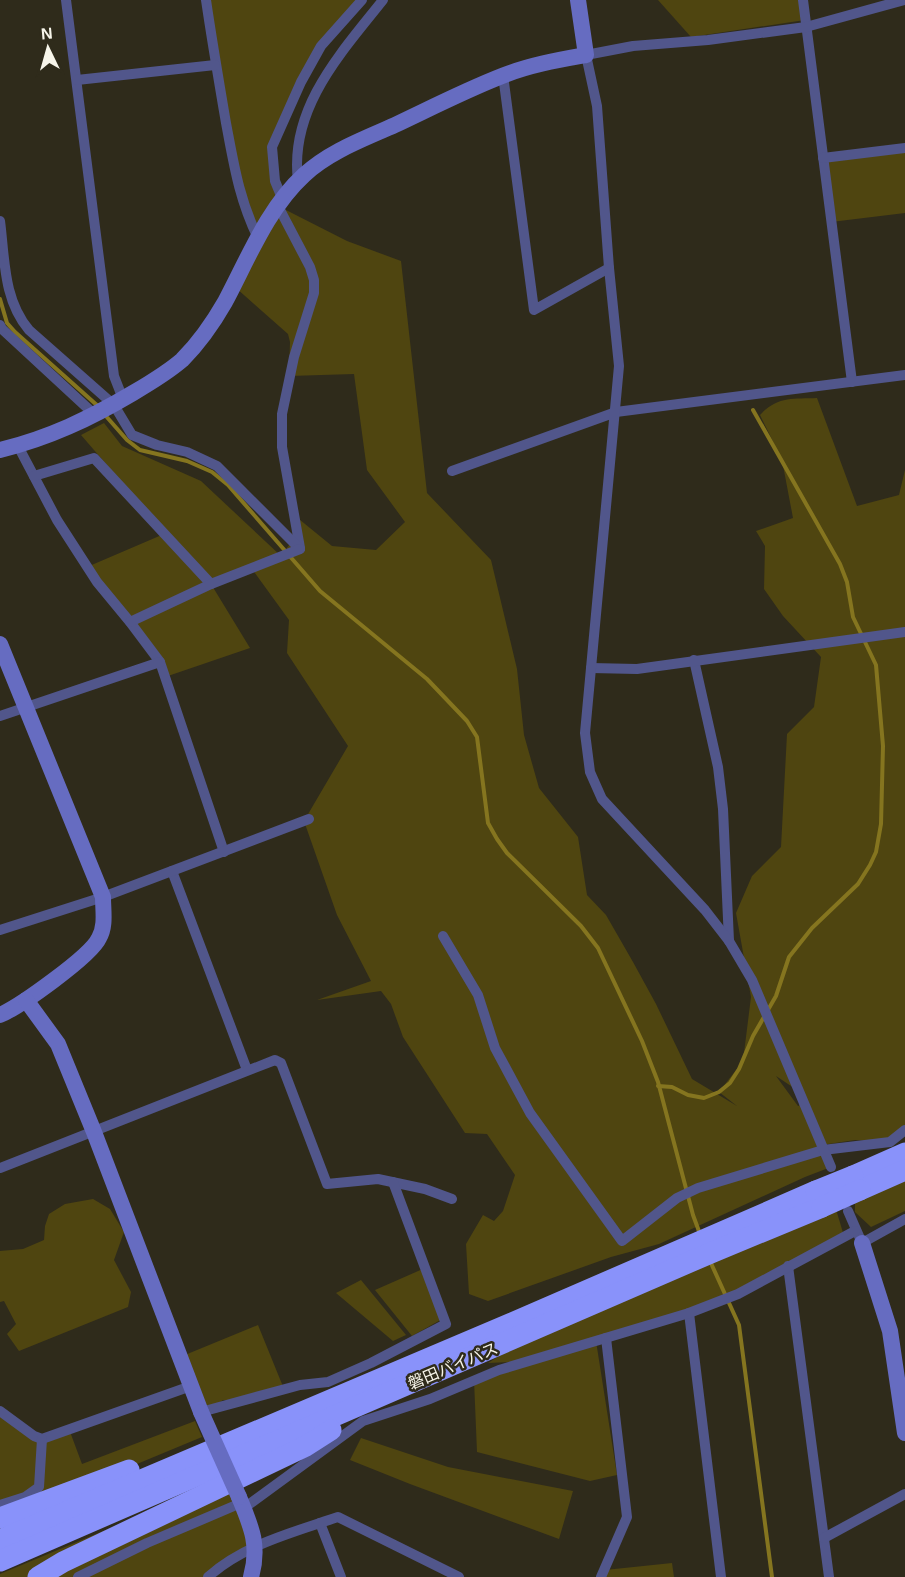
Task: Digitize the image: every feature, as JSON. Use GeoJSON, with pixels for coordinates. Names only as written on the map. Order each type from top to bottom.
{"type":"FeatureCollection","features":[{"type":"Feature","properties":{"kind":"highway","name":"磐田バイパス"},"geometry":{"type":"LineString","coordinates":[[0,1561],[385,1386],[856,1183],[905,1153]]}},
{"type":"Feature","properties":{"kind":"highway","name":"磐田バイパス"},"geometry":{"type":"LineString","coordinates":[[856,1183],[905,1170]]}},
{"type":"Feature","properties":{"kind":"highway","name":"磐田バイパス"},"geometry":{"type":"LineString","coordinates":[[0,1540],[385,1386]]}},
{"type":"Feature","properties":{"kind":"highway"},"geometry":{"type":"LineString","coordinates":[[0,1518],[313,1398],[385,1386]]}},
{"type":"Feature","properties":{"kind":"highway"},"geometry":{"type":"LineString","coordinates":[[38,1577],[63,1562],[306,1446],[385,1386]]}},
{"type":"Feature","properties":{"kind":"street"},"geometry":{"type":"LineString","coordinates":[[66,0],[114,376],[119,402],[132,435],[157,445],[187,452],[216,466],[300,549]]}},
{"type":"Feature","properties":{"kind":"street"},"geometry":{"type":"LineString","coordinates":[[206,0],[215,65],[236,178],[246,213],[258,238]]}},
{"type":"Feature","properties":{"kind":"street"},"geometry":{"type":"LineString","coordinates":[[300,549],[282,447],[282,414],[294,357],[314,293],[314,280],[280,202],[275,181],[272,147],[301,82],[321,46],[362,0]]}},
{"type":"Feature","properties":{"kind":"street"},"geometry":{"type":"LineString","coordinates":[[298,181],[296,162],[298,143],[310,102],[328,70],[383,0]]}},
{"type":"Feature","properties":{"kind":"street"},"geometry":{"type":"LineString","coordinates":[[578,0],[586,55],[597,106],[619,366],[585,733],[590,771],[602,800],[634,837],[705,910],[729,941],[752,980],[831,1167]]}},
{"type":"Feature","properties":{"kind":"street"},"geometry":{"type":"LineString","coordinates":[[803,0],[852,382]]}},
{"type":"Feature","properties":{"kind":"street"},"geometry":{"type":"LineString","coordinates":[[0,450],[52,435],[95,415],[164,374],[181,360],[201,339],[224,304],[258,238],[280,202],[298,181],[323,160],[349,146],[503,75],[551,61],[633,46],[708,40],[806,27],[904,0]]}},
{"type":"Feature","properties":{"kind":"street"},"geometry":{"type":"LineString","coordinates":[[77,80],[215,65]]}},
{"type":"Feature","properties":{"kind":"street"},"geometry":{"type":"LineString","coordinates":[[503,75],[534,310],[609,268]]}},
{"type":"Feature","properties":{"kind":"street"},"geometry":{"type":"LineString","coordinates":[[823,158],[905,148]]}},
{"type":"Feature","properties":{"kind":"street"},"geometry":{"type":"LineString","coordinates":[[0,221],[9,295],[18,317],[29,330],[119,402]]}},
{"type":"Feature","properties":{"kind":"street"},"geometry":{"type":"LineString","coordinates":[[0,325],[95,415]]}},
{"type":"Feature","properties":{"kind":"street"},"geometry":{"type":"LineString","coordinates":[[452,471],[616,412],[905,375]]}},
{"type":"Feature","properties":{"kind":"street"},"geometry":{"type":"LineString","coordinates":[[18,446],[57,520],[97,582],[160,662],[224,852]]}},
{"type":"Feature","properties":{"kind":"street"},"geometry":{"type":"LineString","coordinates":[[34,476],[94,458],[211,584]]}},
{"type":"Feature","properties":{"kind":"street"},"geometry":{"type":"LineString","coordinates":[[130,622],[211,584],[300,549]]}},
{"type":"Feature","properties":{"kind":"street"},"geometry":{"type":"LineString","coordinates":[[591,668],[637,669],[905,632]]}},
{"type":"Feature","properties":{"kind":"street"},"geometry":{"type":"LineString","coordinates":[[0,644],[103,897],[104,921],[99,939],[88,953],[26,1000],[0,1015]]}},
{"type":"Feature","properties":{"kind":"street"},"geometry":{"type":"LineString","coordinates":[[694,660],[718,767],[723,808],[729,941]]}},
{"type":"Feature","properties":{"kind":"street"},"geometry":{"type":"LineString","coordinates":[[0,716],[160,662]]}},
{"type":"Feature","properties":{"kind":"street"},"geometry":{"type":"LineString","coordinates":[[0,930],[103,897],[309,819]]}},
{"type":"Feature","properties":{"kind":"street"},"geometry":{"type":"LineString","coordinates":[[172,871],[247,1070]]}},
{"type":"Feature","properties":{"kind":"street"},"geometry":{"type":"LineString","coordinates":[[443,936],[478,995],[495,1048],[530,1113],[622,1241],[677,1198],[698,1188],[823,1149],[890,1142],[905,1130]]}},
{"type":"Feature","properties":{"kind":"street"},"geometry":{"type":"LineString","coordinates":[[26,1000],[58,1044],[201,1412],[241,1503],[256,1546],[251,1577]]}},
{"type":"Feature","properties":{"kind":"street"},"geometry":{"type":"LineString","coordinates":[[0,1168],[275,1060],[281,1063],[327,1184],[378,1179],[425,1189],[452,1199]]}},
{"type":"Feature","properties":{"kind":"street"},"geometry":{"type":"LineString","coordinates":[[201,1412],[300,1385],[328,1383],[371,1364],[446,1324],[393,1182]]}},
{"type":"Feature","properties":{"kind":"street"},"geometry":{"type":"LineString","coordinates":[[848,1211],[890,1331],[903,1406],[905,1432]]}},
{"type":"Feature","properties":{"kind":"street"},"geometry":{"type":"LineString","coordinates":[[78,1577],[147,1543],[241,1503],[363,1421],[430,1399],[499,1370],[688,1313],[738,1294],[788,1266],[859,1237],[904,1223]]}},
{"type":"Feature","properties":{"kind":"street"},"geometry":{"type":"LineString","coordinates":[[788,1266],[829,1577]]}},
{"type":"Feature","properties":{"kind":"street"},"geometry":{"type":"LineString","coordinates":[[688,1313],[721,1577]]}},
{"type":"Feature","properties":{"kind":"street"},"geometry":{"type":"LineString","coordinates":[[601,1577],[627,1517],[606,1338]]}},
{"type":"Feature","properties":{"kind":"street"},"geometry":{"type":"LineString","coordinates":[[0,1411],[34,1436],[42,1439],[191,1386]]}},
{"type":"Feature","properties":{"kind":"street"},"geometry":{"type":"LineString","coordinates":[[0,1505],[25,1497],[39,1487],[42,1439]]}},
{"type":"Feature","properties":{"kind":"street"},"geometry":{"type":"LineString","coordinates":[[824,1538],[905,1494]]}},
{"type":"Feature","properties":{"kind":"street"},"geometry":{"type":"LineString","coordinates":[[208,1577],[224,1562],[256,1546],[338,1517],[459,1577]]}},
{"type":"Feature","properties":{"kind":"street"},"geometry":{"type":"LineString","coordinates":[[320,1523],[341,1577]]}},
{"type":"Feature","properties":{"kind":"shaded area"},"geometry":{"type":"Polygon","coordinates":[[[207,0],[361,0],[321,46],[272,147],[284,209],[347,241],[401,261],[427,493],[491,560],[517,669],[524,735],[539,788],[578,837],[587,895],[606,915],[633,962],[692,1079],[737,1106],[719,1092],[743,1061],[751,997],[736,913],[752,876],[781,847],[787,734],[814,707],[821,657],[783,616],[764,589],[765,546],[756,531],[793,518],[782,460],[760,415],[779,402],[817,398],[857,506],[899,495],[905,470],[905,1129],[885,1142],[855,1140],[822,1145],[831,1167],[659,1244],[611,1257],[488,1301],[469,1294],[466,1244],[483,1215],[494,1221],[503,1211],[515,1175],[487,1134],[465,1133],[403,1037],[391,1004],[381,991],[317,1000],[371,981],[337,915],[304,821],[348,746],[287,653],[289,620],[252,569],[211,584],[250,648],[165,677],[87,567],[164,534],[191,562],[81,435],[104,423],[122,446],[201,481],[281,556],[292,541],[294,515],[332,546],[376,550],[405,522],[367,470],[354,374],[289,376],[290,342],[288,334],[236,288],[258,238],[234,165],[207,0]],[[776,1076],[798,1106],[800,1092],[776,1076]]]}},
{"type":"Feature","properties":{"kind":"shaded area"},"geometry":{"type":"Polygon","coordinates":[[[658,0],[800,0],[805,20],[691,37],[658,0]]]}},
{"type":"Feature","properties":{"kind":"shaded area"},"geometry":{"type":"Polygon","coordinates":[[[905,148],[905,213],[831,222],[827,158],[905,148]]]}},
{"type":"Feature","properties":{"kind":"shaded area"},"geometry":{"type":"Polygon","coordinates":[[[905,1173],[905,1211],[871,1227],[855,1212],[855,1196],[905,1173]]]}},
{"type":"Feature","properties":{"kind":"shaded area"},"geometry":{"type":"Polygon","coordinates":[[[93,1199],[110,1209],[124,1232],[114,1260],[131,1292],[128,1307],[19,1351],[7,1334],[16,1324],[4,1301],[0,1302],[0,1251],[23,1249],[44,1240],[49,1214],[65,1204],[93,1199]]]}},
{"type":"Feature","properties":{"kind":"shaded area"},"geometry":{"type":"Polygon","coordinates":[[[835,1206],[844,1236],[738,1294],[596,1341],[617,1475],[590,1481],[477,1452],[474,1380],[529,1361],[488,1363],[557,1320],[835,1206]]]}},
{"type":"Feature","properties":{"kind":"shaded area"},"geometry":{"type":"Polygon","coordinates":[[[425,1268],[444,1318],[412,1336],[375,1290],[425,1268]]]}},
{"type":"Feature","properties":{"kind":"shaded area"},"geometry":{"type":"Polygon","coordinates":[[[361,1280],[406,1335],[393,1341],[336,1293],[361,1280]]]}},
{"type":"Feature","properties":{"kind":"shaded area"},"geometry":{"type":"Polygon","coordinates":[[[258,1325],[284,1389],[248,1400],[223,1400],[209,1410],[180,1357],[258,1325]]]}},
{"type":"Feature","properties":{"kind":"shaded area"},"geometry":{"type":"Polygon","coordinates":[[[0,1411],[34,1436],[69,1429],[82,1464],[195,1421],[202,1437],[55,1498],[0,1514],[0,1411]]]}},
{"type":"Feature","properties":{"kind":"shaded area"},"geometry":{"type":"Polygon","coordinates":[[[361,1438],[448,1467],[573,1491],[559,1539],[350,1460],[361,1438]]]}},
{"type":"Feature","properties":{"kind":"shaded area"},"geometry":{"type":"Polygon","coordinates":[[[226,1487],[256,1546],[212,1577],[44,1577],[226,1487]]]}},
{"type":"Feature","properties":{"kind":"shaded area"},"geometry":{"type":"Polygon","coordinates":[[[108,1529],[37,1577],[0,1577],[0,1574],[108,1529]]]}},
{"type":"Feature","properties":{"kind":"shaded area"},"geometry":{"type":"Polygon","coordinates":[[[672,1563],[674,1577],[601,1577],[605,1570],[672,1563]]]}},
{"type":"Feature","properties":{"kind":"waterway"},"geometry":{"type":"LineString","coordinates":[[0,299],[7,323],[15,332],[99,407]]}},
{"type":"Feature","properties":{"kind":"waterway"},"geometry":{"type":"LineString","coordinates":[[658,1086],[672,1087],[688,1095],[704,1098],[719,1092],[730,1083],[776,996],[789,957],[812,928],[858,884],[876,852],[881,824],[883,746],[876,665],[853,617],[847,582],[840,564],[753,410]]}},
{"type":"Feature","properties":{"kind":"waterway"},"geometry":{"type":"LineString","coordinates":[[105,415],[127,440],[140,450],[187,461],[212,472],[228,485],[320,591],[427,679],[467,721],[477,737],[488,823],[507,853],[581,926],[598,948],[642,1041],[658,1082],[700,1234]]}},
{"type":"Feature","properties":{"kind":"waterway"},"geometry":{"type":"LineString","coordinates":[[710,1261],[739,1325],[772,1577]]}}]}
